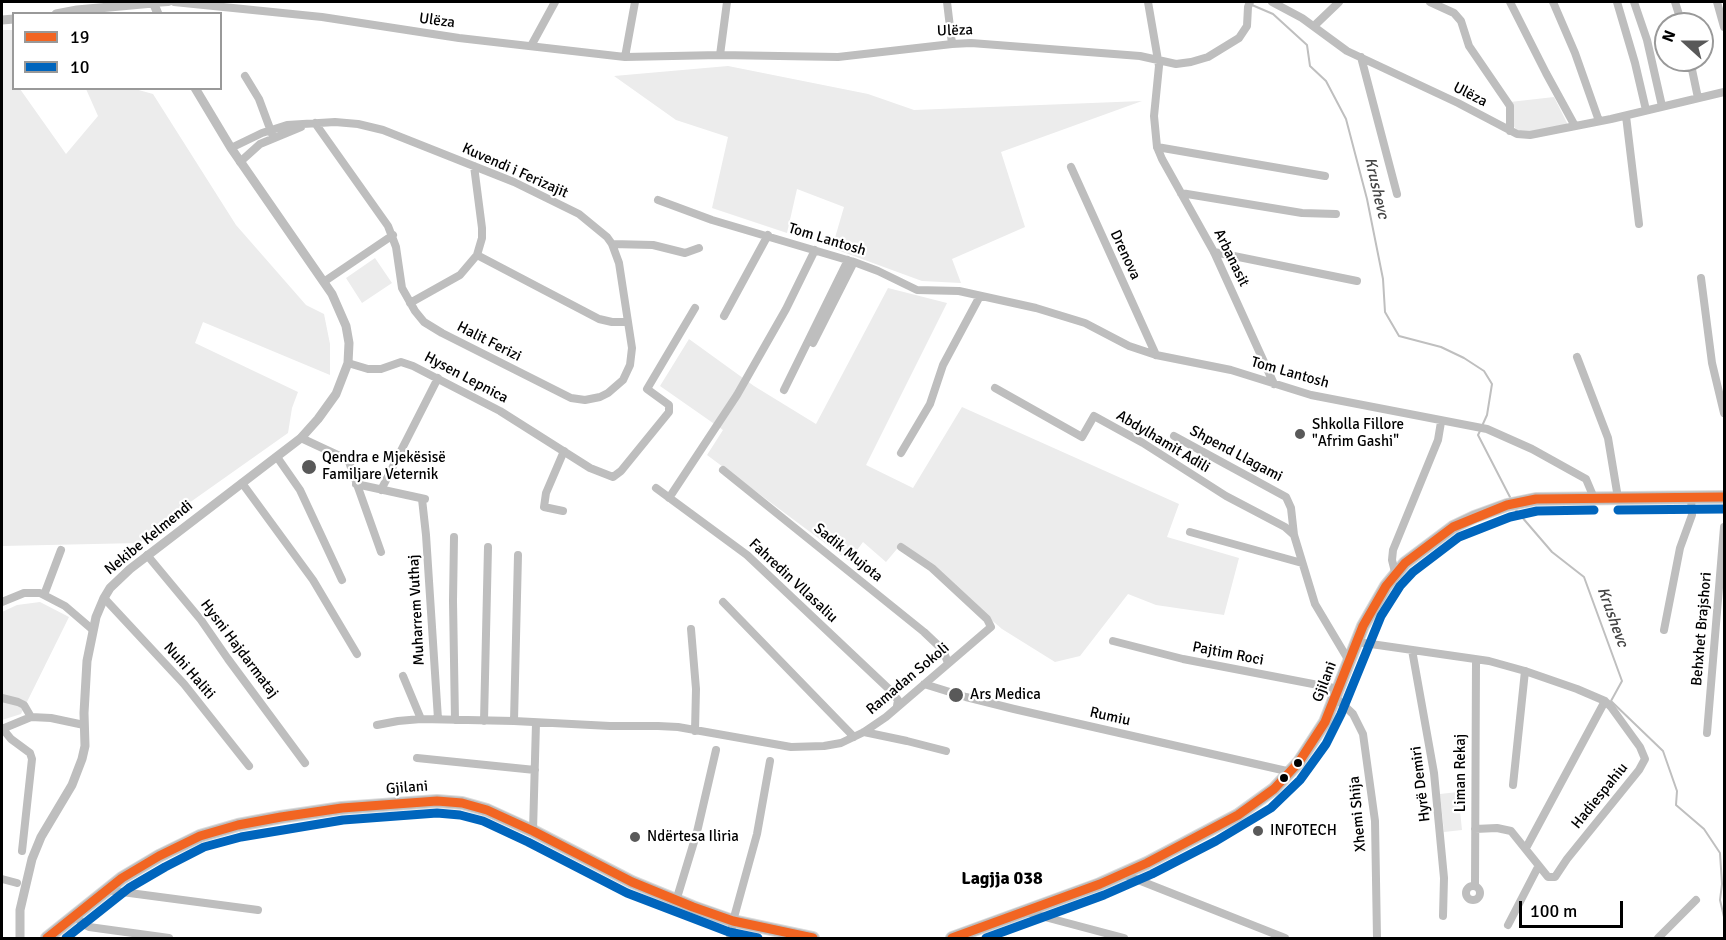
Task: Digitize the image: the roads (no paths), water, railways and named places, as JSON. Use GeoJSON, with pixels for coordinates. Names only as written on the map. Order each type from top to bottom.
{"type":"FeatureCollection","features":[{"type":"Feature","properties":{"kind":"main road","name":"Gjilani"},"geometry":{"type":"LineString","coordinates":[[952,939],[1123,874],[1174,850],[1264,798],[1291,772],[1316,738],[1370,611],[1395,572],[1453,527],[1507,505],[1550,498],[1725,497]]}},
{"type":"Feature","properties":{"kind":"main road","name":"Gjilani"},"geometry":{"type":"LineString","coordinates":[[47,939],[122,878],[159,856],[200,836],[257,821],[328,810],[405,802],[450,801],[487,810],[632,882],[676,901],[733,921],[808,938]]}},
{"type":"Feature","properties":{"kind":"street"},"geometry":{"type":"LineString","coordinates":[[74,6],[168,2]]}},
{"type":"Feature","properties":{"kind":"street","name":"Ulëza"},"geometry":{"type":"LineString","coordinates":[[174,2],[322,17],[459,38],[625,57],[720,55],[838,57],[952,44],[988,44],[1146,57],[1176,64],[1208,57],[1239,38],[1245,31],[1250,4]]}},
{"type":"Feature","properties":{"kind":"street"},"geometry":{"type":"LineString","coordinates":[[531,46],[555,2]]}},
{"type":"Feature","properties":{"kind":"street"},"geometry":{"type":"LineString","coordinates":[[625,57],[635,2]]}},
{"type":"Feature","properties":{"kind":"street"},"geometry":{"type":"LineString","coordinates":[[720,55],[727,2]]}},
{"type":"Feature","properties":{"kind":"street"},"geometry":{"type":"LineString","coordinates":[[947,2],[952,44]]}},
{"type":"Feature","properties":{"kind":"street","name":"Arbanasit"},"geometry":{"type":"LineString","coordinates":[[1148,2],[1157,60],[1158,79],[1154,116],[1157,147],[1214,252],[1274,384]]}},
{"type":"Feature","properties":{"kind":"street","name":"Ulëza"},"geometry":{"type":"LineString","coordinates":[[1272,2],[1290,10],[1337,45],[1517,134],[1530,135],[1599,122],[1725,92]]}},
{"type":"Feature","properties":{"kind":"street"},"geometry":{"type":"LineString","coordinates":[[1314,26],[1339,2]]}},
{"type":"Feature","properties":{"kind":"street"},"geometry":{"type":"LineString","coordinates":[[1430,2],[1454,13],[1461,21],[1469,46],[1510,106],[1510,131]]}},
{"type":"Feature","properties":{"kind":"street"},"geometry":{"type":"LineString","coordinates":[[1510,2],[1575,126]]}},
{"type":"Feature","properties":{"kind":"street"},"geometry":{"type":"LineString","coordinates":[[1553,2],[1575,53],[1599,122]]}},
{"type":"Feature","properties":{"kind":"street"},"geometry":{"type":"LineString","coordinates":[[1617,2],[1646,110]]}},
{"type":"Feature","properties":{"kind":"street"},"geometry":{"type":"LineString","coordinates":[[1634,2],[1647,40],[1662,106]]}},
{"type":"Feature","properties":{"kind":"street"},"geometry":{"type":"LineString","coordinates":[[1717,2],[1725,27]]}},
{"type":"Feature","properties":{"kind":"street"},"geometry":{"type":"LineString","coordinates":[[1360,57],[1397,194]]}},
{"type":"Feature","properties":{"kind":"street"},"geometry":{"type":"LineString","coordinates":[[1693,72],[1698,98]]}},
{"type":"Feature","properties":{"kind":"street"},"geometry":{"type":"LineString","coordinates":[[245,76],[259,99],[272,133]]}},
{"type":"Feature","properties":{"kind":"street","name":"Nekibe Kelmendi"},"geometry":{"type":"LineString","coordinates":[[20,939],[20,910],[30,865],[41,837],[78,773],[85,746],[87,661],[93,630],[104,598],[119,579],[147,555],[301,438],[336,394],[348,363],[349,343],[346,326],[325,281],[240,162],[196,90]]}},
{"type":"Feature","properties":{"kind":"street"},"geometry":{"type":"LineString","coordinates":[[1626,116],[1639,225]]}},
{"type":"Feature","properties":{"kind":"street","name":"Kuvendi i Ferizajit"},"geometry":{"type":"LineString","coordinates":[[313,124],[346,122],[369,126],[514,182],[579,214],[602,232],[612,244]]}},
{"type":"Feature","properties":{"kind":"street"},"geometry":{"type":"LineString","coordinates":[[231,148],[272,133],[313,124]]}},
{"type":"Feature","properties":{"kind":"street","name":"Halit Ferizi"},"geometry":{"type":"LineString","coordinates":[[313,124],[393,236],[402,288],[419,317],[432,327],[562,395],[578,400],[593,399],[608,393],[628,373],[632,348],[619,263],[612,244]]}},
{"type":"Feature","properties":{"kind":"street"},"geometry":{"type":"LineString","coordinates":[[240,162],[272,133]]}},
{"type":"Feature","properties":{"kind":"street"},"geometry":{"type":"LineString","coordinates":[[1157,147],[1325,176]]}},
{"type":"Feature","properties":{"kind":"street"},"geometry":{"type":"LineString","coordinates":[[410,303],[460,275],[477,255],[482,238],[482,228],[474,166]]}},
{"type":"Feature","properties":{"kind":"street","name":"Drenova"},"geometry":{"type":"LineString","coordinates":[[1071,167],[1156,355]]}},
{"type":"Feature","properties":{"kind":"street"},"geometry":{"type":"LineString","coordinates":[[1181,194],[1302,213],[1336,214]]}},
{"type":"Feature","properties":{"kind":"street","name":"Tom Lantosh"},"geometry":{"type":"LineString","coordinates":[[658,200],[712,220],[851,261],[917,290],[959,291],[1027,306],[1070,318],[1102,331],[1129,346],[1156,355],[1231,370],[1311,395],[1486,429],[1532,449],[1586,479],[1594,498]]}},
{"type":"Feature","properties":{"kind":"street","name":"Tom Lantosh"},"geometry":{"type":"LineString","coordinates":[[724,316],[768,235]]}},
{"type":"Feature","properties":{"kind":"street"},"geometry":{"type":"LineString","coordinates":[[325,281],[393,236]]}},
{"type":"Feature","properties":{"kind":"street"},"geometry":{"type":"LineString","coordinates":[[612,244],[653,245],[685,254],[699,248]]}},
{"type":"Feature","properties":{"kind":"street"},"geometry":{"type":"LineString","coordinates":[[669,498],[737,395],[786,309],[815,250]]}},
{"type":"Feature","properties":{"kind":"street"},"geometry":{"type":"LineString","coordinates":[[1214,252],[1357,281]]}},
{"type":"Feature","properties":{"kind":"street"},"geometry":{"type":"LineString","coordinates":[[477,255],[591,316],[612,322],[628,322]]}},
{"type":"Feature","properties":{"kind":"street"},"geometry":{"type":"LineString","coordinates":[[800,368],[851,261]]}},
{"type":"Feature","properties":{"kind":"street"},"geometry":{"type":"LineString","coordinates":[[784,390],[851,261]]}},
{"type":"Feature","properties":{"kind":"street"},"geometry":{"type":"LineString","coordinates":[[1701,278],[1712,363],[1725,413]]}},
{"type":"Feature","properties":{"kind":"street"},"geometry":{"type":"LineString","coordinates":[[901,453],[930,404],[943,365],[980,296]]}},
{"type":"Feature","properties":{"kind":"street","name":"Hysen Lepnica"},"geometry":{"type":"LineString","coordinates":[[348,363],[374,370],[401,362],[406,363],[500,411],[590,468],[613,477],[621,471],[670,409],[667,403],[647,389],[695,308]]}},
{"type":"Feature","properties":{"kind":"street"},"geometry":{"type":"LineString","coordinates":[[1577,357],[1608,438],[1618,498]]}},
{"type":"Feature","properties":{"kind":"street"},"geometry":{"type":"LineString","coordinates":[[381,490],[438,378]]}},
{"type":"Feature","properties":{"kind":"street","name":"Abdylhamit Adili"},"geometry":{"type":"LineString","coordinates":[[995,388],[1082,437],[1094,416],[1153,449],[1226,496],[1285,527],[1294,535]]}},
{"type":"Feature","properties":{"kind":"street"},"geometry":{"type":"LineString","coordinates":[[1395,572],[1392,560],[1393,550],[1438,440],[1441,422]]}},
{"type":"Feature","properties":{"kind":"street","name":"Shpend Llagami"},"geometry":{"type":"LineString","coordinates":[[1174,436],[1282,493],[1291,508],[1294,535],[1315,604],[1349,661]]}},
{"type":"Feature","properties":{"kind":"street"},"geometry":{"type":"LineString","coordinates":[[301,438],[344,458],[352,467],[381,552]]}},
{"type":"Feature","properties":{"kind":"street"},"geometry":{"type":"LineString","coordinates":[[563,511],[544,507],[546,493],[564,451]]}},
{"type":"Feature","properties":{"kind":"street"},"geometry":{"type":"LineString","coordinates":[[277,457],[300,490],[342,580]]}},
{"type":"Feature","properties":{"kind":"street","name":"Sadik Mujota"},"geometry":{"type":"LineString","coordinates":[[723,470],[924,632],[943,650],[948,663]]}},
{"type":"Feature","properties":{"kind":"street"},"geometry":{"type":"LineString","coordinates":[[242,483],[313,580],[357,654]]}},
{"type":"Feature","properties":{"kind":"street","name":"Muharrem Vuthaj"},"geometry":{"type":"LineString","coordinates":[[356,484],[423,499],[438,719]]}},
{"type":"Feature","properties":{"kind":"street","name":"Fahredin Vllasaliu"},"geometry":{"type":"LineString","coordinates":[[656,488],[747,555],[770,575],[891,691],[897,698],[897,706]]}},
{"type":"Feature","properties":{"kind":"street"},"geometry":{"type":"LineString","coordinates":[[1664,630],[1680,548],[1692,515],[1691,498]]}},
{"type":"Feature","properties":{"kind":"street","name":"Behxhet Brajshori"},"geometry":{"type":"LineString","coordinates":[[1707,733],[1725,527]]}},
{"type":"Feature","properties":{"kind":"street"},"geometry":{"type":"LineString","coordinates":[[1190,532],[1302,563]]}},
{"type":"Feature","properties":{"kind":"street"},"geometry":{"type":"LineString","coordinates":[[454,537],[455,720]]}},
{"type":"Feature","properties":{"kind":"street"},"geometry":{"type":"LineString","coordinates":[[484,721],[488,547]]}},
{"type":"Feature","properties":{"kind":"street","name":"Ramadan Sokoli"},"geometry":{"type":"LineString","coordinates":[[377,725],[398,721],[438,719],[678,727],[791,747],[841,743],[864,732],[886,717],[991,627],[987,619],[932,568],[901,547]]}},
{"type":"Feature","properties":{"kind":"street"},"geometry":{"type":"LineString","coordinates":[[44,595],[61,550]]}},
{"type":"Feature","properties":{"kind":"street","name":"Hysni Hajdarmataj"},"geometry":{"type":"LineString","coordinates":[[147,555],[201,620],[305,763]]}},
{"type":"Feature","properties":{"kind":"street"},"geometry":{"type":"LineString","coordinates":[[514,721],[518,555]]}},
{"type":"Feature","properties":{"kind":"street"},"geometry":{"type":"LineString","coordinates":[[2,602],[24,593],[33,592],[44,595],[65,606],[93,630]]}},
{"type":"Feature","properties":{"kind":"street","name":"Nuhi Haliti"},"geometry":{"type":"LineString","coordinates":[[104,598],[184,684],[249,766]]}},
{"type":"Feature","properties":{"kind":"street"},"geometry":{"type":"LineString","coordinates":[[723,602],[854,737]]}},
{"type":"Feature","properties":{"kind":"street"},"geometry":{"type":"LineString","coordinates":[[691,629],[696,689],[696,731]]}},
{"type":"Feature","properties":{"kind":"street","name":"Pajtim Roci"},"geometry":{"type":"LineString","coordinates":[[1113,641],[1337,693]]}},
{"type":"Feature","properties":{"kind":"street"},"geometry":{"type":"LineString","coordinates":[[1357,642],[1476,661],[1489,661],[1525,671],[1605,701],[1526,848]]}},
{"type":"Feature","properties":{"kind":"street","name":"Hyrë Demiri"},"geometry":{"type":"LineString","coordinates":[[1412,650],[1434,773],[1444,878],[1443,916]]}},
{"type":"Feature","properties":{"kind":"street","name":"Liman Rekaj"},"geometry":{"type":"LineString","coordinates":[[1475,886],[1476,661]]}},
{"type":"Feature","properties":{"kind":"street"},"geometry":{"type":"LineString","coordinates":[[1513,785],[1525,671]]}},
{"type":"Feature","properties":{"kind":"street"},"geometry":{"type":"LineString","coordinates":[[403,676],[421,719]]}},
{"type":"Feature","properties":{"kind":"street","name":"Rumiu"},"geometry":{"type":"LineString","coordinates":[[924,684],[1014,709],[1291,772]]}},
{"type":"Feature","properties":{"kind":"street","name":"Xhemi Shija"},"geometry":{"type":"LineString","coordinates":[[1337,693],[1353,714],[1363,734],[1375,821],[1377,939]]}},
{"type":"Feature","properties":{"kind":"street"},"geometry":{"type":"LineString","coordinates":[[2,698],[24,705],[31,717]]}},
{"type":"Feature","properties":{"kind":"street","name":"Hadiespahiu"},"geometry":{"type":"LineString","coordinates":[[1538,867],[1548,877],[1555,877],[1639,770],[1645,759],[1640,747],[1605,701]]}},
{"type":"Feature","properties":{"kind":"street"},"geometry":{"type":"LineString","coordinates":[[22,851],[32,759],[30,753],[11,739],[2,728],[31,717],[51,718],[84,725]]}},
{"type":"Feature","properties":{"kind":"street"},"geometry":{"type":"LineString","coordinates":[[533,831],[536,723]]}},
{"type":"Feature","properties":{"kind":"street"},"geometry":{"type":"LineString","coordinates":[[864,732],[946,751]]}},
{"type":"Feature","properties":{"kind":"street"},"geometry":{"type":"LineString","coordinates":[[676,901],[697,832],[716,750]]}},
{"type":"Feature","properties":{"kind":"street"},"geometry":{"type":"LineString","coordinates":[[417,758],[535,770]]}},
{"type":"Feature","properties":{"kind":"street"},"geometry":{"type":"LineString","coordinates":[[730,939],[757,834],[770,761]]}},
{"type":"Feature","properties":{"kind":"street"},"geometry":{"type":"LineString","coordinates":[[1475,829],[1511,831],[1526,848],[1538,867],[1508,925]]}},
{"type":"Feature","properties":{"kind":"street"},"geometry":{"type":"LineString","coordinates":[[1123,874],[1285,939]]}},
{"type":"Feature","properties":{"kind":"street"},"geometry":{"type":"LineString","coordinates":[[2,879],[17,883]]}},
{"type":"Feature","properties":{"kind":"street"},"geometry":{"type":"LineString","coordinates":[[107,890],[258,910]]}},
{"type":"Feature","properties":{"kind":"street"},"geometry":{"type":"LineString","coordinates":[[1658,939],[1696,900]]}},
{"type":"Feature","properties":{"kind":"street"},"geometry":{"type":"LineString","coordinates":[[1025,912],[1124,939]]}},
{"type":"Feature","properties":{"kind":"street"},"geometry":{"type":"LineString","coordinates":[[75,915],[82,924],[89,927],[169,939]]}},
{"type":"Feature","properties":{"kind":"waterway","name":"Krushevc"},"geometry":{"type":"LineString","coordinates":[[1245,2],[1273,14],[1307,45],[1310,66],[1326,81],[1346,119],[1367,199],[1383,279],[1385,312],[1399,336],[1441,347],[1484,371],[1492,384],[1487,415],[1482,426]]}},
{"type":"Feature","properties":{"kind":"waterway","name":"Krushevc"},"geometry":{"type":"LineString","coordinates":[[1480,431],[1478,435],[1512,501]]}},
{"type":"Feature","properties":{"kind":"waterway","name":"Krushevc"},"geometry":{"type":"LineString","coordinates":[[1515,509],[1552,552],[1584,577],[1622,681],[1611,701],[1663,751],[1677,791],[1676,805],[1704,829],[1720,853],[1722,884],[1720,900],[1724,917]]}},
{"type":"Feature","properties":{"kind":"place","name":"Shkolla Fillore \"Afrim Gashi\""},"geometry":{"type":"Point","coordinates":[1300,434]}},
{"type":"Feature","properties":{"kind":"place","name":"Qendra e Mjekësisë Familjare Veternik"},"geometry":{"type":"Point","coordinates":[309,467]}},
{"type":"Feature","properties":{"kind":"place","name":"Ars Medica"},"geometry":{"type":"Point","coordinates":[956,695]}},
{"type":"Feature","properties":{"kind":"place","name":"INFOTECH"},"geometry":{"type":"Point","coordinates":[1258,831]}},
{"type":"Feature","properties":{"kind":"place","name":"Ndërtesa Iliria"},"geometry":{"type":"Point","coordinates":[635,837]}},
{"type":"Feature","properties":{"kind":"district","name":"Lagjja 038"},"geometry":{"type":"Point","coordinates":[1002,879]}}]}
